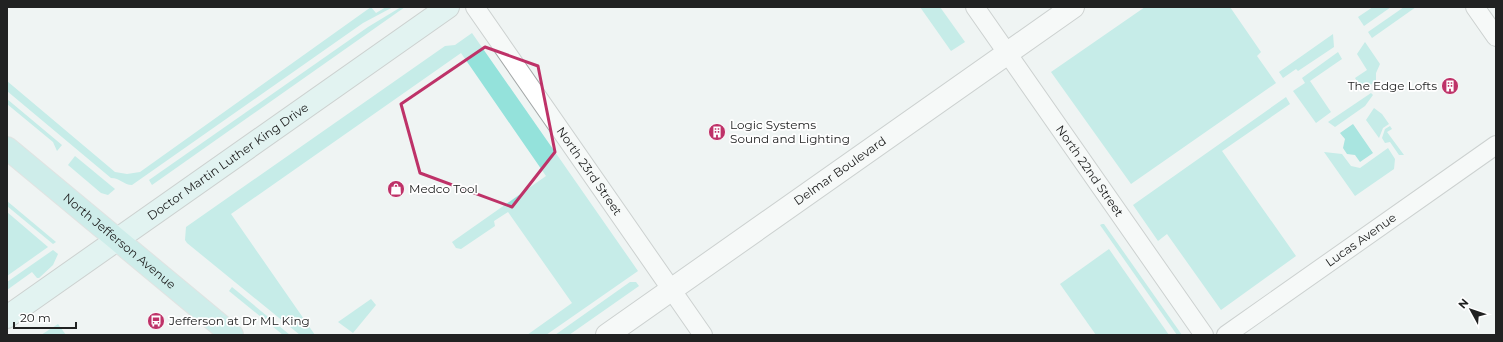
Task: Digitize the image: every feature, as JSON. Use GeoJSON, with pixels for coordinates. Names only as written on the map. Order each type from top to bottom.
{"type":"FeatureCollection","features":[{"type":"Feature","properties":{"kind":"main road","name":"Doctor Martin Luther King Drive"},"geometry":{"type":"LineString","coordinates":[[7,317],[448,7]]}},
{"type":"Feature","properties":{"kind":"main road","name":"North Jefferson Avenue"},"geometry":{"type":"LineString","coordinates":[[7,148],[232,335]]}},
{"type":"Feature","properties":{"kind":"street","name":"North 23rd Street"},"geometry":{"type":"LineString","coordinates":[[475,7],[703,335]]}},
{"type":"Feature","properties":{"kind":"street","name":"North 22nd Street"},"geometry":{"type":"LineString","coordinates":[[975,7],[1204,335]]}},
{"type":"Feature","properties":{"kind":"street","name":"Delmar Boulevard"},"geometry":{"type":"LineString","coordinates":[[607,335],[1073,7]]}},
{"type":"Feature","properties":{"kind":"street"},"geometry":{"type":"LineString","coordinates":[[1475,7],[1496,37]]}},
{"type":"Feature","properties":{"kind":"street","name":"Lucas Avenue"},"geometry":{"type":"LineString","coordinates":[[1226,335],[1496,145]]}},
{"type":"Feature","properties":{"kind":"highlighted area"},"geometry":{"type":"Polygon","coordinates":[[[485,47],[538,66],[555,152],[512,207],[420,173],[401,104],[485,47]]]}},
{"type":"Feature","properties":{"kind":"shaded area"},"geometry":{"type":"Polygon","coordinates":[[[371,7],[376,13],[386,7],[393,7],[363,23],[132,185],[111,178],[7,91],[7,81],[115,172],[127,174],[140,172],[371,7]]]}},
{"type":"Feature","properties":{"kind":"shaded area"},"geometry":{"type":"Polygon","coordinates":[[[401,7],[405,7],[152,185],[149,180],[368,27],[401,7]]]}},
{"type":"Feature","properties":{"kind":"shaded area"},"geometry":{"type":"Polygon","coordinates":[[[920,7],[940,7],[965,42],[951,51],[920,7]]]}},
{"type":"Feature","properties":{"kind":"shaded area"},"geometry":{"type":"Polygon","coordinates":[[[1145,7],[1230,7],[1261,52],[1257,56],[1276,83],[1131,184],[1051,72],[1145,7]]]}},
{"type":"Feature","properties":{"kind":"shaded area"},"geometry":{"type":"Polygon","coordinates":[[[1373,7],[1391,7],[1364,26],[1358,17],[1373,7]]]}},
{"type":"Feature","properties":{"kind":"shaded area"},"geometry":{"type":"Polygon","coordinates":[[[1404,7],[1416,7],[1372,38],[1368,32],[1404,7]]]}},
{"type":"Feature","properties":{"kind":"shaded area"},"geometry":{"type":"Polygon","coordinates":[[[472,33],[638,271],[546,335],[527,335],[572,303],[508,212],[494,221],[495,226],[461,249],[456,248],[452,242],[546,176],[461,53],[231,214],[315,335],[300,335],[187,243],[185,240],[186,227],[445,46],[455,45],[472,33]]]}},
{"type":"Feature","properties":{"kind":"shaded area"},"geometry":{"type":"Polygon","coordinates":[[[1333,34],[1334,47],[1298,71],[1296,69],[1283,78],[1279,72],[1333,34]]]}},
{"type":"Feature","properties":{"kind":"shaded area"},"geometry":{"type":"Polygon","coordinates":[[[1365,42],[1380,64],[1376,73],[1376,81],[1363,90],[1355,78],[1367,70],[1357,54],[1365,42]]]}},
{"type":"Feature","properties":{"kind":"shaded area"},"geometry":{"type":"Polygon","coordinates":[[[1338,52],[1342,59],[1310,81],[1331,112],[1316,123],[1293,91],[1305,83],[1302,78],[1338,52]]]}},
{"type":"Feature","properties":{"kind":"shaded area"},"geometry":{"type":"Polygon","coordinates":[[[1371,93],[1373,95],[1365,106],[1335,127],[1328,122],[1371,93]]]}},
{"type":"Feature","properties":{"kind":"shaded area"},"geometry":{"type":"Polygon","coordinates":[[[1286,97],[1290,104],[1222,151],[1296,256],[1221,310],[1167,234],[1158,241],[1133,205],[1286,97]]]}},
{"type":"Feature","properties":{"kind":"shaded area"},"geometry":{"type":"Polygon","coordinates":[[[7,99],[62,145],[57,151],[53,142],[7,104],[7,99]]]}},
{"type":"Feature","properties":{"kind":"shaded area"},"geometry":{"type":"Polygon","coordinates":[[[1374,108],[1382,114],[1389,124],[1383,128],[1379,138],[1366,120],[1374,108]]]}},
{"type":"Feature","properties":{"kind":"shaded area"},"geometry":{"type":"Polygon","coordinates":[[[1353,124],[1373,153],[1360,162],[1355,155],[1347,154],[1343,148],[1345,139],[1340,133],[1353,124]]]}},
{"type":"Feature","properties":{"kind":"shaded area"},"geometry":{"type":"Polygon","coordinates":[[[1390,126],[1392,129],[1387,132],[1404,155],[1399,155],[1390,142],[1385,143],[1382,138],[1385,129],[1390,126]]]}},
{"type":"Feature","properties":{"kind":"shaded area"},"geometry":{"type":"Polygon","coordinates":[[[1388,148],[1395,159],[1394,169],[1355,196],[1324,152],[1342,154],[1351,166],[1360,168],[1388,148]]]}},
{"type":"Feature","properties":{"kind":"shaded area"},"geometry":{"type":"Polygon","coordinates":[[[75,156],[115,189],[108,195],[101,193],[68,165],[75,156]]]}},
{"type":"Feature","properties":{"kind":"shaded area"},"geometry":{"type":"Polygon","coordinates":[[[7,201],[56,242],[53,244],[7,206],[7,201]]]}},
{"type":"Feature","properties":{"kind":"shaded area"},"geometry":{"type":"Polygon","coordinates":[[[7,212],[48,247],[7,276],[7,212]]]}},
{"type":"Feature","properties":{"kind":"shaded area"},"geometry":{"type":"Polygon","coordinates":[[[1104,224],[1182,335],[1177,335],[1100,225],[1104,224]]]}},
{"type":"Feature","properties":{"kind":"shaded area"},"geometry":{"type":"Polygon","coordinates":[[[1109,249],[1169,335],[1096,335],[1060,284],[1109,249]]]}},
{"type":"Feature","properties":{"kind":"shaded area"},"geometry":{"type":"Polygon","coordinates":[[[53,250],[58,254],[53,265],[39,278],[37,278],[32,272],[7,290],[7,282],[53,250]]]}},
{"type":"Feature","properties":{"kind":"shaded area"},"geometry":{"type":"Polygon","coordinates":[[[630,282],[636,282],[639,286],[569,335],[555,335],[630,282]]]}},
{"type":"Feature","properties":{"kind":"shaded area"},"geometry":{"type":"Polygon","coordinates":[[[232,287],[290,335],[283,335],[229,291],[232,287]]]}},
{"type":"Feature","properties":{"kind":"shaded area"},"geometry":{"type":"Polygon","coordinates":[[[371,299],[376,305],[353,333],[338,322],[371,299]]]}},
{"type":"Feature","properties":{"kind":"shaded area"},"geometry":{"type":"Polygon","coordinates":[[[58,324],[66,335],[41,335],[58,324]]]}},
{"type":"Feature","properties":{"kind":"place","name":"The Edge Lofts"},"geometry":{"type":"Point","coordinates":[1450,86]}},
{"type":"Feature","properties":{"kind":"place","name":"Logic Systems Sound and Lighting"},"geometry":{"type":"Point","coordinates":[717,132]}},
{"type":"Feature","properties":{"kind":"place","name":"Medco Tool"},"geometry":{"type":"Point","coordinates":[396,189]}},
{"type":"Feature","properties":{"kind":"place","name":"Jefferson at Dr ML King"},"geometry":{"type":"Point","coordinates":[156,321]}}]}
